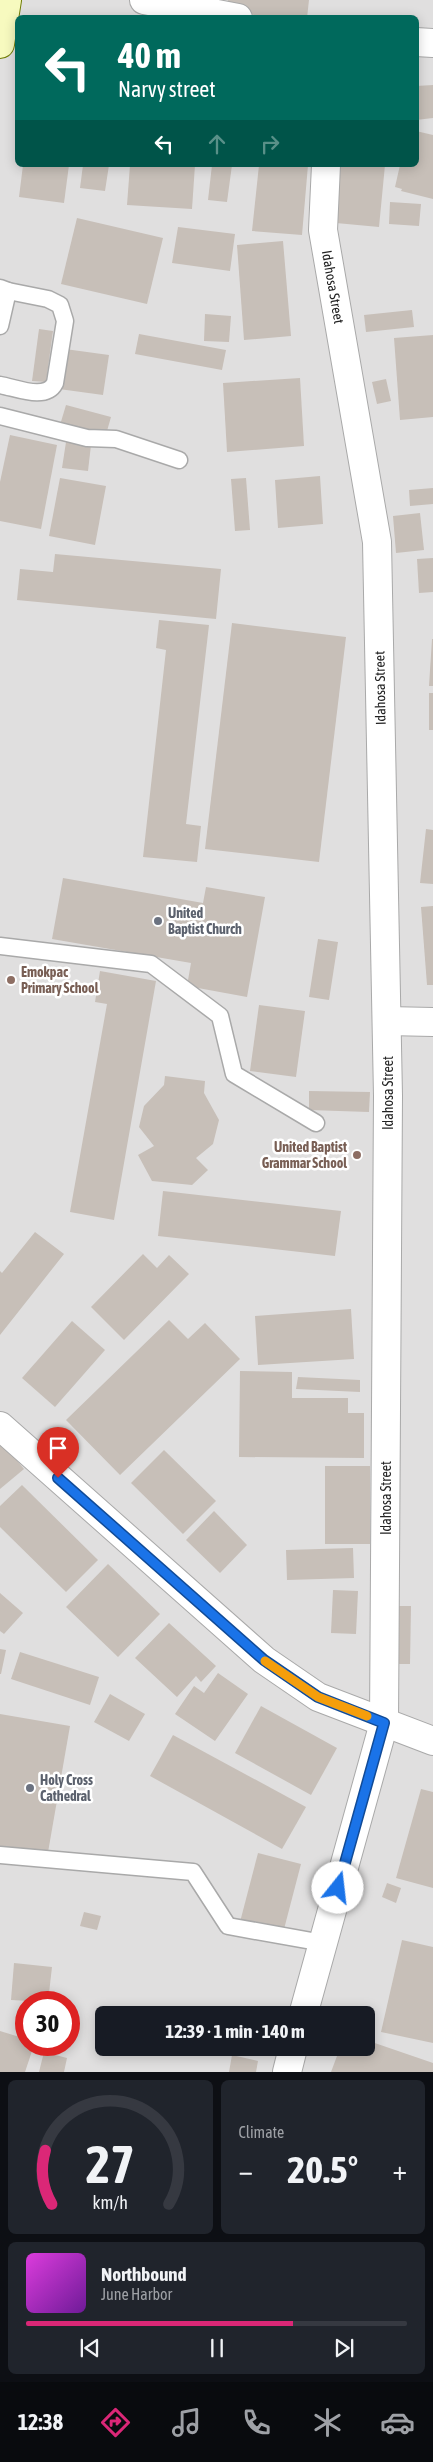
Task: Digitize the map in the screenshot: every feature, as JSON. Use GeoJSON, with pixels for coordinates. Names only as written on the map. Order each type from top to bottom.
{"type":"FeatureCollection","features":[{"type":"Feature","properties":{"kind":"street"},"geometry":{"type":"LineString","coordinates":[[0,44],[7,0]]}},
{"type":"Feature","properties":{"kind":"street"},"geometry":{"type":"LineString","coordinates":[[144,0],[222,15]]}},
{"type":"Feature","properties":{"kind":"street"},"geometry":{"type":"LineString","coordinates":[[419,42],[433,43]]}},
{"type":"Feature","properties":{"kind":"street","name":"Idahosa Street"},"geometry":{"type":"LineString","coordinates":[[305,2006],[384,1723],[387,1021],[377,542],[323,230],[326,167]]}},
{"type":"Feature","properties":{"kind":"street"},"geometry":{"type":"LineString","coordinates":[[387,1021],[433,1022]]}},
{"type":"Feature","properties":{"kind":"street"},"geometry":{"type":"LineString","coordinates":[[0,1426],[264,1660],[318,1697],[433,1741]]}},
{"type":"Feature","properties":{"kind":"street"},"geometry":{"type":"LineString","coordinates":[[286,2072],[291,2056]]}},
{"type":"Feature","properties":{"kind":"lane"},"geometry":{"type":"LineString","coordinates":[[0,326],[4,290],[48,299],[60,304],[65,321],[55,383],[51,390],[44,393],[0,385]]}},
{"type":"Feature","properties":{"kind":"lane"},"geometry":{"type":"LineString","coordinates":[[0,416],[87,438],[116,440],[179,460]]}},
{"type":"Feature","properties":{"kind":"lane"},"geometry":{"type":"LineString","coordinates":[[0,946],[151,964],[220,1016],[234,1074],[316,1123]]}},
{"type":"Feature","properties":{"kind":"lane"},"geometry":{"type":"LineString","coordinates":[[0,1855],[193,1872],[228,1926],[323,1943]]}},
{"type":"Feature","properties":{"kind":"shaded area"},"geometry":{"type":"Polygon","coordinates":[[[0,0],[433,0],[433,2072],[0,2072],[0,0]]]}},
{"type":"Feature","properties":{"kind":"building"},"geometry":{"type":"Polygon","coordinates":[[[228,0],[309,0],[307,15],[255,15],[226,11],[228,0]]]}},
{"type":"Feature","properties":{"kind":"building"},"geometry":{"type":"Polygon","coordinates":[[[433,85],[433,118],[419,120],[419,86],[433,85]]]}},
{"type":"Feature","properties":{"kind":"building"},"geometry":{"type":"Polygon","coordinates":[[[419,132],[433,135],[433,199],[401,191],[402,189],[395,187],[400,167],[419,167],[419,132]]]}},
{"type":"Feature","properties":{"kind":"building"},"geometry":{"type":"Polygon","coordinates":[[[23,167],[69,167],[64,203],[19,197],[23,167]]]}},
{"type":"Feature","properties":{"kind":"building"},"geometry":{"type":"Polygon","coordinates":[[[83,167],[109,167],[105,191],[80,188],[83,167]]]}},
{"type":"Feature","properties":{"kind":"building"},"geometry":{"type":"Polygon","coordinates":[[[130,167],[195,167],[192,209],[127,205],[130,167]]]}},
{"type":"Feature","properties":{"kind":"building"},"geometry":{"type":"Polygon","coordinates":[[[212,167],[232,167],[227,202],[208,200],[212,167]]]}},
{"type":"Feature","properties":{"kind":"building"},"geometry":{"type":"Polygon","coordinates":[[[259,167],[308,167],[302,235],[252,231],[259,167]]]}},
{"type":"Feature","properties":{"kind":"building"},"geometry":{"type":"Polygon","coordinates":[[[341,167],[385,167],[379,227],[336,223],[341,167]]]}},
{"type":"Feature","properties":{"kind":"building"},"geometry":{"type":"Polygon","coordinates":[[[390,202],[421,204],[419,226],[389,224],[390,202]]]}},
{"type":"Feature","properties":{"kind":"building"},"geometry":{"type":"Polygon","coordinates":[[[77,218],[163,238],[147,304],[61,284],[77,218]]]}},
{"type":"Feature","properties":{"kind":"building"},"geometry":{"type":"Polygon","coordinates":[[[178,227],[235,234],[230,271],[172,263],[178,227]]]}},
{"type":"Feature","properties":{"kind":"building"},"geometry":{"type":"Polygon","coordinates":[[[283,241],[291,336],[244,340],[237,245],[283,241]]]}},
{"type":"Feature","properties":{"kind":"building"},"geometry":{"type":"Polygon","coordinates":[[[412,310],[414,327],[366,332],[364,315],[412,310]]]}},
{"type":"Feature","properties":{"kind":"building"},"geometry":{"type":"Polygon","coordinates":[[[205,314],[231,316],[229,342],[204,341],[205,314]]]}},
{"type":"Feature","properties":{"kind":"building"},"geometry":{"type":"Polygon","coordinates":[[[39,329],[53,331],[46,382],[32,381],[39,329]]]}},
{"type":"Feature","properties":{"kind":"building"},"geometry":{"type":"Polygon","coordinates":[[[139,334],[226,350],[222,370],[135,354],[139,334]]]}},
{"type":"Feature","properties":{"kind":"building"},"geometry":{"type":"Polygon","coordinates":[[[433,335],[433,417],[400,420],[394,338],[433,335]]]}},
{"type":"Feature","properties":{"kind":"building"},"geometry":{"type":"Polygon","coordinates":[[[65,349],[109,355],[103,395],[59,389],[65,349]]]}},
{"type":"Feature","properties":{"kind":"building"},"geometry":{"type":"Polygon","coordinates":[[[300,378],[304,446],[227,452],[223,383],[300,378]]]}},
{"type":"Feature","properties":{"kind":"building"},"geometry":{"type":"Polygon","coordinates":[[[386,379],[391,401],[377,404],[372,382],[386,379]]]}},
{"type":"Feature","properties":{"kind":"building"},"geometry":{"type":"Polygon","coordinates":[[[66,405],[111,417],[105,438],[60,425],[66,405]]]}},
{"type":"Feature","properties":{"kind":"building"},"geometry":{"type":"Polygon","coordinates":[[[10,435],[57,445],[41,529],[0,521],[0,482],[10,435]]]}},
{"type":"Feature","properties":{"kind":"building"},"geometry":{"type":"Polygon","coordinates":[[[66,442],[91,445],[88,471],[62,468],[66,442]]]}},
{"type":"Feature","properties":{"kind":"building"},"geometry":{"type":"Polygon","coordinates":[[[320,476],[323,524],[278,528],[275,480],[320,476]]]}},
{"type":"Feature","properties":{"kind":"building"},"geometry":{"type":"Polygon","coordinates":[[[60,478],[106,486],[95,545],[49,536],[60,478]]]}},
{"type":"Feature","properties":{"kind":"building"},"geometry":{"type":"Polygon","coordinates":[[[246,478],[250,530],[235,531],[231,479],[246,478]]]}},
{"type":"Feature","properties":{"kind":"building"},"geometry":{"type":"Polygon","coordinates":[[[433,488],[433,504],[410,506],[409,490],[433,488]]]}},
{"type":"Feature","properties":{"kind":"building"},"geometry":{"type":"Polygon","coordinates":[[[420,513],[424,550],[396,553],[393,516],[420,513]]]}},
{"type":"Feature","properties":{"kind":"building"},"geometry":{"type":"Polygon","coordinates":[[[55,554],[221,569],[216,619],[17,600],[20,569],[53,572],[55,554]]]}},
{"type":"Feature","properties":{"kind":"building"},"geometry":{"type":"Polygon","coordinates":[[[433,558],[433,592],[419,593],[417,559],[433,558]]]}},
{"type":"Feature","properties":{"kind":"building"},"geometry":{"type":"Polygon","coordinates":[[[159,620],[209,625],[186,824],[201,826],[197,862],[143,857],[166,650],[156,648],[159,620]]]}},
{"type":"Feature","properties":{"kind":"building"},"geometry":{"type":"Polygon","coordinates":[[[232,623],[346,637],[319,862],[205,849],[232,623]]]}},
{"type":"Feature","properties":{"kind":"building"},"geometry":{"type":"Polygon","coordinates":[[[432,639],[433,686],[429,686],[432,639]]]}},
{"type":"Feature","properties":{"kind":"building"},"geometry":{"type":"Polygon","coordinates":[[[429,693],[433,693],[433,730],[429,730],[429,693]]]}},
{"type":"Feature","properties":{"kind":"building"},"geometry":{"type":"Polygon","coordinates":[[[426,829],[433,830],[433,884],[420,883],[426,829]]]}},
{"type":"Feature","properties":{"kind":"building","name":"United Baptist Church"},"geometry":{"type":"Polygon","coordinates":[[[63,878],[203,903],[206,887],[265,897],[247,997],[187,986],[191,963],[52,939],[63,878]]]}},
{"type":"Feature","properties":{"kind":"building"},"geometry":{"type":"Polygon","coordinates":[[[433,906],[433,985],[427,985],[421,907],[433,906]]]}},
{"type":"Feature","properties":{"kind":"building"},"geometry":{"type":"Polygon","coordinates":[[[318,939],[338,942],[329,1000],[309,997],[318,939]]]}},
{"type":"Feature","properties":{"kind":"building"},"geometry":{"type":"Polygon","coordinates":[[[100,971],[156,981],[114,1220],[70,1212],[107,1004],[95,1002],[100,971]]]}},
{"type":"Feature","properties":{"kind":"building"},"geometry":{"type":"Polygon","coordinates":[[[259,1005],[305,1011],[296,1077],[250,1071],[259,1005]]]}},
{"type":"Feature","properties":{"kind":"building"},"geometry":{"type":"Polygon","coordinates":[[[165,1076],[205,1081],[204,1093],[219,1120],[213,1144],[196,1158],[208,1170],[192,1185],[152,1181],[138,1155],[154,1146],[139,1127],[144,1106],[164,1085],[165,1076]]]}},
{"type":"Feature","properties":{"kind":"building"},"geometry":{"type":"Polygon","coordinates":[[[309,1091],[370,1092],[369,1112],[309,1110],[309,1091]]]}},
{"type":"Feature","properties":{"kind":"building"},"geometry":{"type":"Polygon","coordinates":[[[163,1191],[341,1211],[335,1256],[158,1236],[163,1191]]]}},
{"type":"Feature","properties":{"kind":"building"},"geometry":{"type":"Polygon","coordinates":[[[35,1232],[64,1254],[0,1335],[0,1271],[2,1273],[35,1232]]]}},
{"type":"Feature","properties":{"kind":"building"},"geometry":{"type":"Polygon","coordinates":[[[143,1254],[157,1268],[169,1255],[189,1274],[124,1340],[91,1307],[143,1254]]]}},
{"type":"Feature","properties":{"kind":"building"},"geometry":{"type":"Polygon","coordinates":[[[351,1309],[354,1359],[258,1365],[255,1316],[351,1309]]]}},
{"type":"Feature","properties":{"kind":"building"},"geometry":{"type":"Polygon","coordinates":[[[169,1320],[188,1339],[205,1323],[240,1359],[120,1475],[66,1420],[169,1320]]]}},
{"type":"Feature","properties":{"kind":"building"},"geometry":{"type":"Polygon","coordinates":[[[72,1321],[105,1350],[55,1407],[22,1378],[72,1321]]]}},
{"type":"Feature","properties":{"kind":"building"},"geometry":{"type":"Polygon","coordinates":[[[240,1371],[292,1372],[292,1398],[348,1398],[348,1413],[364,1413],[364,1458],[239,1457],[240,1371]]]}},
{"type":"Feature","properties":{"kind":"building"},"geometry":{"type":"Polygon","coordinates":[[[298,1377],[360,1380],[360,1392],[296,1389],[298,1377]]]}},
{"type":"Feature","properties":{"kind":"building"},"geometry":{"type":"Polygon","coordinates":[[[0,1439],[24,1469],[0,1489],[0,1439]]]}},
{"type":"Feature","properties":{"kind":"building"},"geometry":{"type":"Polygon","coordinates":[[[164,1450],[216,1501],[183,1534],[131,1483],[164,1450]]]}},
{"type":"Feature","properties":{"kind":"building"},"geometry":{"type":"Polygon","coordinates":[[[325,1466],[370,1466],[370,1544],[325,1544],[325,1466]]]}},
{"type":"Feature","properties":{"kind":"building"},"geometry":{"type":"Polygon","coordinates":[[[22,1485],[98,1560],[66,1592],[0,1527],[0,1506],[22,1485]]]}},
{"type":"Feature","properties":{"kind":"building"},"geometry":{"type":"Polygon","coordinates":[[[214,1511],[247,1545],[220,1573],[186,1540],[214,1511]]]}},
{"type":"Feature","properties":{"kind":"building"},"geometry":{"type":"Polygon","coordinates":[[[353,1548],[354,1578],[287,1580],[286,1550],[353,1548]]]}},
{"type":"Feature","properties":{"kind":"building"},"geometry":{"type":"Polygon","coordinates":[[[108,1564],[160,1614],[118,1657],[66,1607],[108,1564]]]}},
{"type":"Feature","properties":{"kind":"building"},"geometry":{"type":"Polygon","coordinates":[[[333,1590],[358,1591],[356,1634],[331,1633],[333,1590]]]}},
{"type":"Feature","properties":{"kind":"building"},"geometry":{"type":"Polygon","coordinates":[[[0,1593],[23,1613],[4,1634],[0,1631],[0,1593]]]}},
{"type":"Feature","properties":{"kind":"building"},"geometry":{"type":"Polygon","coordinates":[[[397,1606],[411,1606],[410,1664],[395,1664],[397,1606]]]}},
{"type":"Feature","properties":{"kind":"building"},"geometry":{"type":"Polygon","coordinates":[[[169,1623],[216,1666],[201,1682],[196,1676],[177,1697],[135,1658],[169,1623]]]}},
{"type":"Feature","properties":{"kind":"building"},"geometry":{"type":"Polygon","coordinates":[[[0,1649],[6,1650],[1,1674],[0,1674],[0,1649]]]}},
{"type":"Feature","properties":{"kind":"building"},"geometry":{"type":"Polygon","coordinates":[[[20,1652],[99,1677],[90,1705],[11,1679],[20,1652]]]}},
{"type":"Feature","properties":{"kind":"building"},"geometry":{"type":"Polygon","coordinates":[[[218,1673],[248,1694],[215,1741],[175,1714],[194,1686],[204,1693],[218,1673]]]}},
{"type":"Feature","properties":{"kind":"building"},"geometry":{"type":"Polygon","coordinates":[[[110,1694],[145,1714],[129,1741],[94,1722],[110,1694]]]}},
{"type":"Feature","properties":{"kind":"building"},"geometry":{"type":"Polygon","coordinates":[[[261,1706],[337,1748],[311,1795],[235,1753],[261,1706]]]}},
{"type":"Feature","properties":{"kind":"building","name":"Holy Cross Cathedral"},"geometry":{"type":"Polygon","coordinates":[[[0,1714],[70,1726],[47,1858],[0,1850],[0,1714]]]}},
{"type":"Feature","properties":{"kind":"building"},"geometry":{"type":"Polygon","coordinates":[[[173,1735],[306,1807],[282,1849],[150,1776],[173,1735]]]}},
{"type":"Feature","properties":{"kind":"building"},"geometry":{"type":"Polygon","coordinates":[[[421,1789],[433,1792],[433,1888],[396,1878],[421,1789]]]}},
{"type":"Feature","properties":{"kind":"building"},"geometry":{"type":"Polygon","coordinates":[[[258,1853],[301,1864],[283,1933],[240,1922],[258,1853]]]}},
{"type":"Feature","properties":{"kind":"building"},"geometry":{"type":"Polygon","coordinates":[[[387,1883],[401,1888],[396,1903],[382,1897],[387,1883]]]}},
{"type":"Feature","properties":{"kind":"building"},"geometry":{"type":"Polygon","coordinates":[[[84,1912],[101,1916],[97,1930],[80,1926],[84,1912]]]}},
{"type":"Feature","properties":{"kind":"building"},"geometry":{"type":"Polygon","coordinates":[[[402,1940],[433,1947],[433,2043],[381,2032],[402,1940]]]}},
{"type":"Feature","properties":{"kind":"building"},"geometry":{"type":"Polygon","coordinates":[[[14,1963],[52,1967],[49,1991],[15,1991],[15,2000],[11,2000],[14,1963]]]}},
{"type":"Feature","properties":{"kind":"building"},"geometry":{"type":"Polygon","coordinates":[[[0,2031],[15,2036],[15,2056],[30,2056],[25,2072],[0,2072],[0,2031]]]}},
{"type":"Feature","properties":{"kind":"building"},"geometry":{"type":"Polygon","coordinates":[[[375,2043],[433,2063],[433,2072],[331,2072],[337,2056],[375,2056],[375,2043]]]}},
{"type":"Feature","properties":{"kind":"building"},"geometry":{"type":"Polygon","coordinates":[[[43,2056],[67,2058],[64,2072],[39,2072],[43,2056]]]}},
{"type":"Feature","properties":{"kind":"building"},"geometry":{"type":"Polygon","coordinates":[[[232,2056],[258,2061],[256,2072],[229,2072],[232,2056]]]}},
{"type":"Feature","properties":{"kind":"slow traffic"},"geometry":{"type":"LineString","coordinates":[[265,1661],[318,1697],[367,1716]]}},
{"type":"Feature","properties":{"kind":"place","name":"United Baptist Church"},"geometry":{"type":"Point","coordinates":[158,921]}},
{"type":"Feature","properties":{"kind":"place","name":"Emokpac Primary School"},"geometry":{"type":"Point","coordinates":[11,980]}},
{"type":"Feature","properties":{"kind":"place","name":"United Baptist Grammar School"},"geometry":{"type":"Point","coordinates":[357,1155]}},
{"type":"Feature","properties":{"kind":"place","name":"Holy Cross Cathedral"},"geometry":{"type":"Point","coordinates":[30,1788]}},
{"type":"Feature","properties":{"kind":"route"},"geometry":{"type":"LineString","coordinates":[[58,1478],[264,1660],[318,1697],[384,1723],[338,1888]]}}]}
